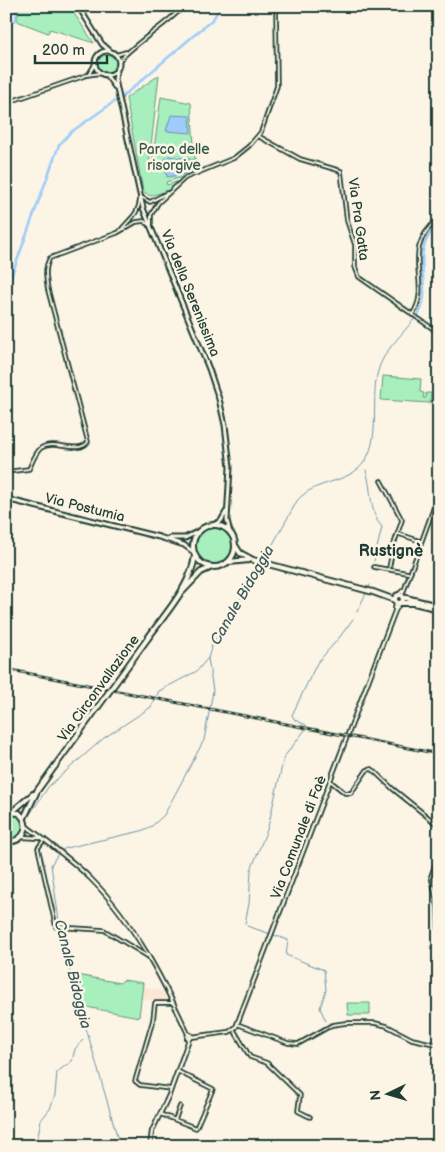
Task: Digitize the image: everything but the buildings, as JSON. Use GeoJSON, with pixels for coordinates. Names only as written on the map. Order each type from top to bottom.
{"type":"FeatureCollection","features":[{"type":"Feature","properties":{"kind":"main road"},"geometry":{"type":"LineString","coordinates":[[78,6],[102,44],[116,55],[119,61],[117,70],[107,75],[101,73],[96,64],[97,58],[102,53],[111,52]]}},
{"type":"Feature","properties":{"kind":"main road"},"geometry":{"type":"LineString","coordinates":[[102,44],[102,53]]}},
{"type":"Feature","properties":{"kind":"main road","name":"Via della Serenissima"},"geometry":{"type":"LineString","coordinates":[[117,70],[115,79],[117,90],[140,196],[209,368],[219,399],[225,425],[230,467],[228,507],[230,533]]}},
{"type":"Feature","properties":{"kind":"main road","name":"Via della Serenissima"},"geometry":{"type":"LineString","coordinates":[[107,75],[117,90]]}},
{"type":"Feature","properties":{"kind":"main road","name":"Via Postumia"},"geometry":{"type":"LineString","coordinates":[[6,499],[159,537],[184,545],[195,554]]}},
{"type":"Feature","properties":{"kind":"main road"},"geometry":{"type":"LineString","coordinates":[[228,507],[223,519],[201,530],[194,540],[195,554],[203,564],[212,567],[239,559],[253,560]]}},
{"type":"Feature","properties":{"kind":"main road"},"geometry":{"type":"LineString","coordinates":[[212,526],[222,527],[230,533],[240,553],[253,560],[439,608]]}},
{"type":"Feature","properties":{"kind":"main road","name":"Via Postumia"},"geometry":{"type":"LineString","coordinates":[[159,537],[185,538],[201,530]]}},
{"type":"Feature","properties":{"kind":"main road"},"geometry":{"type":"LineString","coordinates":[[227,563],[234,552],[235,545]]}},
{"type":"Feature","properties":{"kind":"main road","name":"Via Circonvallazione"},"geometry":{"type":"LineString","coordinates":[[24,818],[37,791],[176,598],[191,571],[195,554]]}},
{"type":"Feature","properties":{"kind":"main road","name":"Via Circonvallazione"},"geometry":{"type":"LineString","coordinates":[[176,598],[201,572],[212,567]]}},
{"type":"Feature","properties":{"kind":"main road","name":"Via Circonvallazione"},"geometry":{"type":"LineString","coordinates":[[13,811],[37,791]]}},
{"type":"Feature","properties":{"kind":"main road"},"geometry":{"type":"LineString","coordinates":[[6,812],[13,811],[24,818],[26,826],[22,837],[14,842],[6,842]]}},
{"type":"Feature","properties":{"kind":"street"},"geometry":{"type":"LineString","coordinates":[[119,61],[128,51],[166,24],[184,6]]}},
{"type":"Feature","properties":{"kind":"street"},"geometry":{"type":"LineString","coordinates":[[6,472],[29,469],[40,450],[48,446],[80,447],[88,442],[48,290],[46,268],[50,258],[120,231],[138,221],[151,226],[154,210],[185,178],[234,158],[258,136],[277,86],[276,6]]}},
{"type":"Feature","properties":{"kind":"street"},"geometry":{"type":"LineString","coordinates":[[116,55],[128,51]]}},
{"type":"Feature","properties":{"kind":"street"},"geometry":{"type":"LineString","coordinates":[[87,75],[96,64]]}},
{"type":"Feature","properties":{"kind":"street"},"geometry":{"type":"LineString","coordinates":[[6,103],[87,75],[101,73]]}},
{"type":"Feature","properties":{"kind":"street","name":"Via Pra Gatta"},"geometry":{"type":"LineString","coordinates":[[258,136],[300,159],[341,171],[347,221],[355,245],[356,272],[363,281],[439,333]]}},
{"type":"Feature","properties":{"kind":"street"},"geometry":{"type":"LineString","coordinates":[[140,196],[150,202],[170,192]]}},
{"type":"Feature","properties":{"kind":"street"},"geometry":{"type":"LineString","coordinates":[[120,231],[135,216],[140,207],[140,196]]}},
{"type":"Feature","properties":{"kind":"street"},"geometry":{"type":"LineString","coordinates":[[413,316],[419,301],[418,248],[425,231],[439,218]]}},
{"type":"Feature","properties":{"kind":"street"},"geometry":{"type":"LineString","coordinates":[[381,481],[402,518],[399,534],[393,547],[389,569]]}},
{"type":"Feature","properties":{"kind":"street"},"geometry":{"type":"LineString","coordinates":[[399,599],[439,493]]}},
{"type":"Feature","properties":{"kind":"street"},"geometry":{"type":"LineString","coordinates":[[399,534],[421,541]]}},
{"type":"Feature","properties":{"kind":"street"},"geometry":{"type":"LineString","coordinates":[[374,567],[408,573]]}},
{"type":"Feature","properties":{"kind":"street","name":"Via Comunale di Faè"},"geometry":{"type":"LineString","coordinates":[[234,1030],[399,599]]}},
{"type":"Feature","properties":{"kind":"street"},"geometry":{"type":"LineString","coordinates":[[330,781],[345,793],[350,794],[367,770],[372,768],[393,789],[439,826]]}},
{"type":"Feature","properties":{"kind":"street"},"geometry":{"type":"LineString","coordinates":[[26,826],[62,853],[103,892],[128,923],[173,1003],[190,1038],[171,1089],[152,1131],[150,1146]]}},
{"type":"Feature","properties":{"kind":"street"},"geometry":{"type":"LineString","coordinates":[[22,837],[34,836],[42,839]]}},
{"type":"Feature","properties":{"kind":"street"},"geometry":{"type":"LineString","coordinates":[[42,839],[38,848],[58,928],[104,930],[147,956]]}},
{"type":"Feature","properties":{"kind":"street"},"geometry":{"type":"LineString","coordinates":[[439,855],[431,876],[438,907],[439,940]]}},
{"type":"Feature","properties":{"kind":"street"},"geometry":{"type":"LineString","coordinates":[[171,1089],[140,1085],[135,1081],[153,1020],[155,1003],[173,1003]]}},
{"type":"Feature","properties":{"kind":"street"},"geometry":{"type":"LineString","coordinates":[[439,1006],[439,1032]]}},
{"type":"Feature","properties":{"kind":"street"},"geometry":{"type":"LineString","coordinates":[[237,1024],[288,1043],[298,1044],[332,1025],[346,1022],[375,1023],[386,1026],[412,1039],[439,1045]]}},
{"type":"Feature","properties":{"kind":"street"},"geometry":{"type":"LineString","coordinates":[[190,1038],[234,1030],[250,1056],[267,1063],[296,1090],[300,1095],[298,1111],[310,1117]]}},
{"type":"Feature","properties":{"kind":"street"},"geometry":{"type":"LineString","coordinates":[[160,1114],[196,1128],[214,1089],[177,1071]]}},
{"type":"Feature","properties":{"kind":"street"},"geometry":{"type":"LineString","coordinates":[[175,1120],[180,1106]]}},
{"type":"Feature","properties":{"kind":"shaded area"},"geometry":{"type":"Polygon","coordinates":[[[142,986],[163,991],[169,1002],[141,999],[142,986]]]}},
{"type":"Feature","properties":{"kind":"green space"},"geometry":{"type":"Polygon","coordinates":[[[19,6],[69,6],[94,43],[50,29],[48,33],[17,21],[19,6]]]}},
{"type":"Feature","properties":{"kind":"green space"},"geometry":{"type":"Polygon","coordinates":[[[107,55],[113,58],[116,64],[113,70],[107,73],[101,70],[98,64],[101,58],[107,55]]]}},
{"type":"Feature","properties":{"kind":"green space","name":"Parco delle risorgive"},"geometry":{"type":"Polygon","coordinates":[[[159,75],[149,164],[152,164],[161,97],[191,103],[196,173],[166,182],[167,185],[182,180],[167,191],[150,196],[143,191],[126,98],[159,75]]]}},
{"type":"Feature","properties":{"kind":"green space"},"geometry":{"type":"Polygon","coordinates":[[[383,376],[421,379],[420,392],[424,393],[423,398],[426,398],[426,393],[431,393],[430,403],[381,400],[383,376]]]}},
{"type":"Feature","properties":{"kind":"green space"},"geometry":{"type":"Polygon","coordinates":[[[214,528],[221,529],[227,533],[231,539],[231,553],[227,559],[221,563],[214,564],[207,563],[201,559],[197,553],[196,546],[197,539],[201,533],[207,529],[214,528]]]}},
{"type":"Feature","properties":{"kind":"green space"},"geometry":{"type":"Polygon","coordinates":[[[6,813],[17,814],[25,825],[21,835],[14,839],[6,840],[6,813]]]}},
{"type":"Feature","properties":{"kind":"green space"},"geometry":{"type":"Polygon","coordinates":[[[77,975],[120,983],[123,980],[143,983],[139,1017],[86,1007],[77,975]]]}},
{"type":"Feature","properties":{"kind":"green space"},"geometry":{"type":"Polygon","coordinates":[[[347,1003],[370,1003],[370,1015],[348,1015],[347,1003]]]}},
{"type":"Feature","properties":{"kind":"water"},"geometry":{"type":"Polygon","coordinates":[[[171,115],[190,116],[191,133],[166,131],[171,115]]]}},
{"type":"Feature","properties":{"kind":"water"},"geometry":{"type":"Polygon","coordinates":[[[169,156],[194,160],[192,173],[167,177],[164,160],[169,156]]]}},
{"type":"Feature","properties":{"kind":"waterway"},"geometry":{"type":"LineString","coordinates":[[6,28],[16,19],[17,6]]}},
{"type":"Feature","properties":{"kind":"waterway"},"geometry":{"type":"LineString","coordinates":[[122,97],[213,19],[221,6]]}},
{"type":"Feature","properties":{"kind":"waterway"},"geometry":{"type":"LineString","coordinates":[[6,291],[59,145],[71,132],[118,99]]}},
{"type":"Feature","properties":{"kind":"waterway","name":"Canale Bidoggia"},"geometry":{"type":"LineString","coordinates":[[416,318],[422,307],[424,296],[422,260],[424,247],[429,236],[439,224]]}},
{"type":"Feature","properties":{"kind":"waterway","name":"Canale Bidoggia"},"geometry":{"type":"LineString","coordinates":[[120,1146],[63,948],[51,865],[59,852],[66,848],[141,831],[152,826],[164,815],[204,740],[213,691],[208,658],[212,645],[259,569],[297,501],[313,489],[350,474],[365,461],[373,440],[378,371],[384,357],[415,318]]}},
{"type":"Feature","properties":{"kind":"waterway"},"geometry":{"type":"LineString","coordinates":[[366,470],[373,508],[382,527],[374,561]]}},
{"type":"Feature","properties":{"kind":"waterway"},"geometry":{"type":"LineString","coordinates":[[357,612],[370,585]]}},
{"type":"Feature","properties":{"kind":"waterway"},"geometry":{"type":"LineString","coordinates":[[245,923],[249,904],[251,870],[268,827],[284,757],[305,730],[306,725],[295,720],[292,715],[317,663],[353,619]]}},
{"type":"Feature","properties":{"kind":"waterway"},"geometry":{"type":"LineString","coordinates":[[30,814],[49,786],[104,738],[151,707],[159,691],[197,671],[208,658]]}},
{"type":"Feature","properties":{"kind":"waterway"},"geometry":{"type":"LineString","coordinates":[[18,837],[23,828]]}},
{"type":"Feature","properties":{"kind":"waterway"},"geometry":{"type":"LineString","coordinates":[[6,857],[11,848]]}},
{"type":"Feature","properties":{"kind":"waterway"},"geometry":{"type":"LineString","coordinates":[[247,926],[288,940],[286,955],[324,970],[326,990],[320,1008],[326,1021]]}},
{"type":"Feature","properties":{"kind":"waterway"},"geometry":{"type":"LineString","coordinates":[[36,1146],[41,1120],[50,1109],[55,1095],[57,1072],[72,1061],[75,1049],[83,1040]]}},
{"type":"Feature","properties":{"kind":"railway"},"geometry":{"type":"LineString","coordinates":[[6,669],[439,754]]}},
{"type":"Feature","properties":{"kind":"district","name":"Rustignè"},"geometry":{"type":"Point","coordinates":[391,550]}}]}
